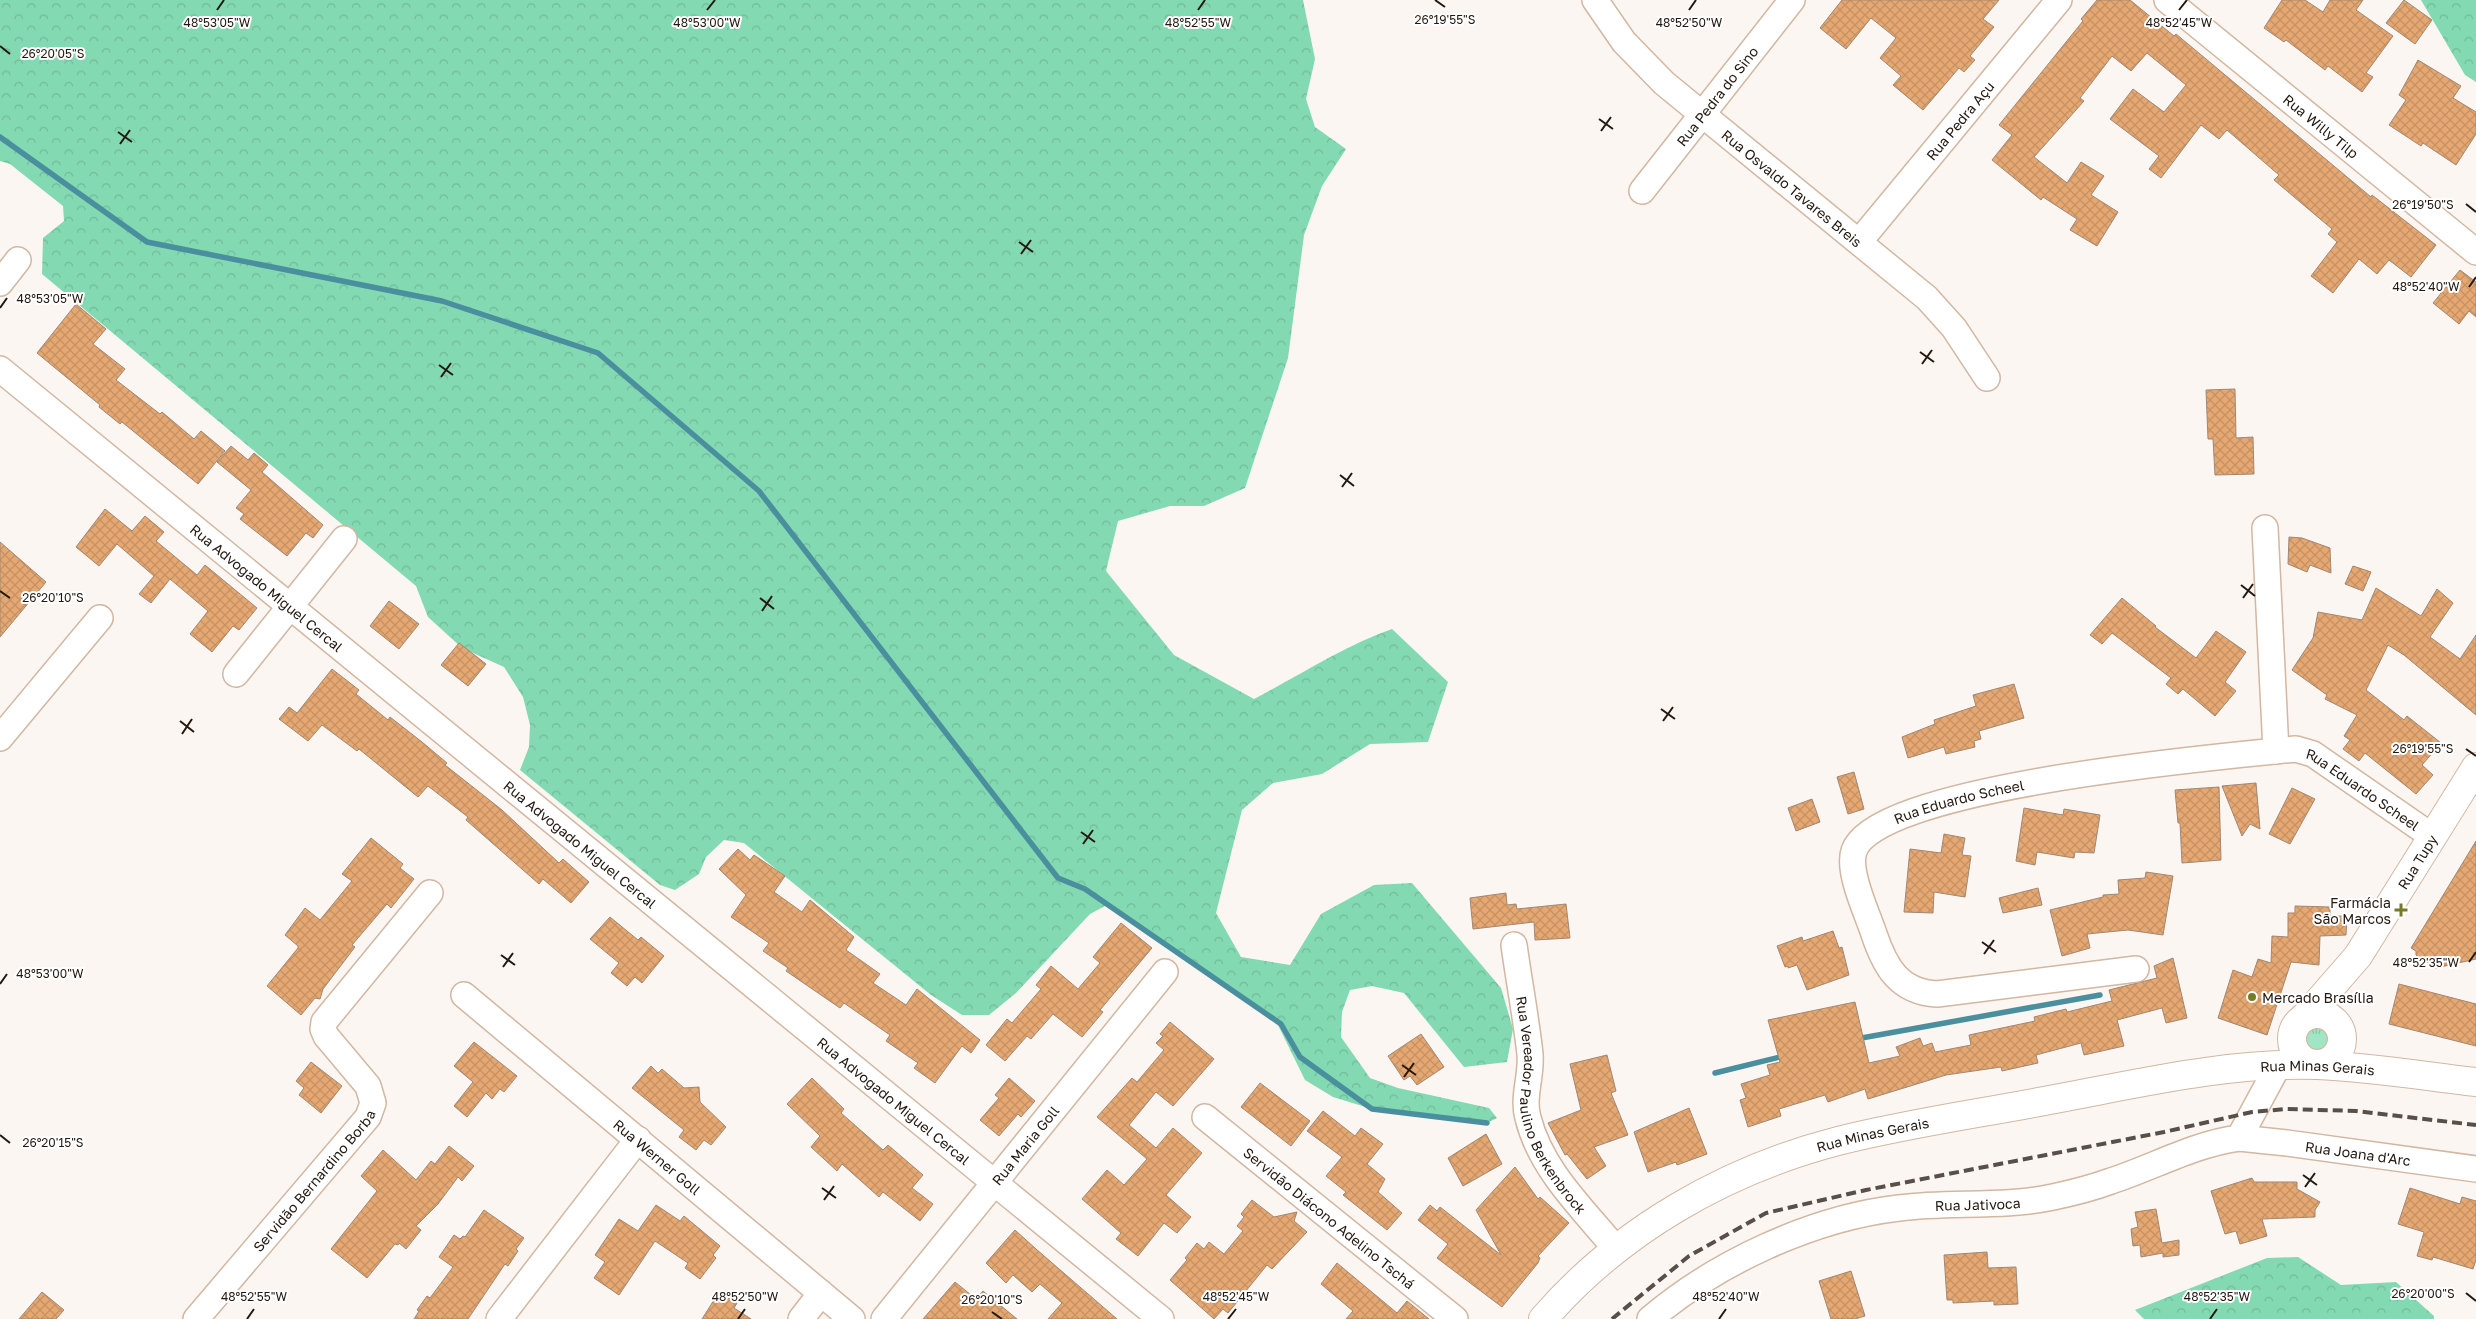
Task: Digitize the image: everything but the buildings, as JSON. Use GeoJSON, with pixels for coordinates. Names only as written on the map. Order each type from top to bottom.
{"type":"FeatureCollection","features":[{"type":"Feature","properties":{"kind":"main road","name":"Rua Tupy"},"geometry":{"type":"LineString","coordinates":[[2282,1045],[2358,956],[2476,767]]}},
{"type":"Feature","properties":{"kind":"main road","name":"Rua Tupy"},"geometry":{"type":"LineString","coordinates":[[2318,1065],[2334,1059],[2340,1052],[2343,1035],[2344,996],[2358,956]]}},
{"type":"Feature","properties":{"kind":"main road","name":"Rua Minas Gerais"},"geometry":{"type":"LineString","coordinates":[[1543,1319],[1588,1273],[1616,1249],[1670,1211],[1762,1166],[1822,1146],[1924,1123],[2165,1078],[2282,1045],[2320,1014],[2328,1016],[2335,1021],[2343,1035],[2354,1048],[2385,1071]]}},
{"type":"Feature","properties":{"kind":"main road"},"geometry":{"type":"LineString","coordinates":[[2282,1045],[2292,1038],[2296,1054],[2302,1060],[2318,1065]]}},
{"type":"Feature","properties":{"kind":"main road","name":"Rua Minas Gerais"},"geometry":{"type":"LineString","coordinates":[[2282,1045],[2318,1065],[2476,1082]]}},
{"type":"Feature","properties":{"kind":"street","name":"Rua Osvaldo Tavares Breis"},"geometry":{"type":"LineString","coordinates":[[1594,0],[1630,49],[1664,82],[1927,298],[1943,315],[1987,378]]}},
{"type":"Feature","properties":{"kind":"street","name":"Rua Pedra do Sino"},"geometry":{"type":"LineString","coordinates":[[1642,191],[1792,0]]}},
{"type":"Feature","properties":{"kind":"street","name":"Rua Pedra Açu"},"geometry":{"type":"LineString","coordinates":[[1859,242],[2059,0]]}},
{"type":"Feature","properties":{"kind":"street","name":"Rua Willy Tilp"},"geometry":{"type":"LineString","coordinates":[[2167,0],[2476,252]]}},
{"type":"Feature","properties":{"kind":"street"},"geometry":{"type":"LineString","coordinates":[[0,283],[18,260]]}},
{"type":"Feature","properties":{"kind":"street","name":"Rua Advogado Miguel Cercal"},"geometry":{"type":"LineString","coordinates":[[0,369],[1161,1319]]}},
{"type":"Feature","properties":{"kind":"street"},"geometry":{"type":"LineString","coordinates":[[2264,528],[2276,751]]}},
{"type":"Feature","properties":{"kind":"street"},"geometry":{"type":"LineString","coordinates":[[236,674],[344,539]]}},
{"type":"Feature","properties":{"kind":"street"},"geometry":{"type":"LineString","coordinates":[[0,738],[100,618]]}},
{"type":"Feature","properties":{"kind":"street","name":"Rua Eduardo Scheel"},"geometry":{"type":"LineString","coordinates":[[2136,969],[1937,994],[1921,994],[1906,985],[1894,974],[1882,958],[1852,866],[1854,850],[1861,838],[1880,826],[1927,807],[1994,788],[2106,772],[2296,749],[2313,754],[2432,837]]}},
{"type":"Feature","properties":{"kind":"street","name":"Servidão Bernardino Borba"},"geometry":{"type":"LineString","coordinates":[[196,1319],[368,1117],[373,1103],[368,1086],[326,1036],[322,1028],[324,1022],[430,893]]}},
{"type":"Feature","properties":{"kind":"street","name":"Rua Vereador Paulino Berkenbrock"},"geometry":{"type":"LineString","coordinates":[[1514,945],[1530,1055],[1530,1078],[1525,1100],[1528,1118],[1546,1161],[1616,1249]]}},
{"type":"Feature","properties":{"kind":"street","name":"Rua Maria Goll"},"geometry":{"type":"LineString","coordinates":[[884,1319],[1165,972]]}},
{"type":"Feature","properties":{"kind":"street","name":"Rua Werner Goll"},"geometry":{"type":"LineString","coordinates":[[464,995],[852,1319]]}},
{"type":"Feature","properties":{"kind":"street"},"geometry":{"type":"LineString","coordinates":[[2239,1138],[2282,1045]]}},
{"type":"Feature","properties":{"kind":"street","name":"Servidão Diácono Adelino Tschá"},"geometry":{"type":"LineString","coordinates":[[1205,1117],[1455,1319]]}},
{"type":"Feature","properties":{"kind":"street","name":"Rua Joana d'Arc"},"geometry":{"type":"LineString","coordinates":[[2239,1138],[2476,1169]]}},
{"type":"Feature","properties":{"kind":"street","name":"Rua Jativoca"},"geometry":{"type":"LineString","coordinates":[[1650,1319],[1691,1289],[1761,1250],[1829,1223],[1898,1208],[1932,1205],[1988,1205],[2051,1197],[2111,1181],[2204,1146],[2239,1138]]}},
{"type":"Feature","properties":{"kind":"street"},"geometry":{"type":"LineString","coordinates":[[499,1319],[638,1140]]}},
{"type":"Feature","properties":{"kind":"street"},"geometry":{"type":"LineString","coordinates":[[801,1319],[821,1293]]}},
{"type":"Feature","properties":{"kind":"green space"},"geometry":{"type":"Polygon","coordinates":[[[0,0],[1303,0],[1315,59],[1306,99],[1315,127],[1346,149],[1322,186],[1304,235],[1288,358],[1245,488],[1204,506],[1170,506],[1118,521],[1106,571],[1174,655],[1254,699],[1339,652],[1392,629],[1448,682],[1428,742],[1370,744],[1322,774],[1273,783],[1242,810],[1216,913],[1241,957],[1290,965],[1321,914],[1374,885],[1412,883],[1501,988],[1513,1029],[1507,1062],[1464,1067],[1404,993],[1372,986],[1350,990],[1342,1012],[1341,1037],[1370,1078],[1398,1088],[1489,1108],[1497,1118],[1487,1123],[1372,1109],[1333,1097],[1305,1080],[1276,1021],[1107,905],[1090,914],[1016,993],[989,1015],[962,1015],[931,995],[744,843],[724,840],[706,857],[699,874],[675,890],[660,885],[520,770],[529,747],[530,725],[523,697],[504,667],[462,648],[428,617],[416,586],[42,274],[43,238],[64,221],[63,206],[10,164],[0,161],[0,0]]]}},
{"type":"Feature","properties":{"kind":"green space"},"geometry":{"type":"Polygon","coordinates":[[[2421,0],[2476,0],[2476,82],[2465,75],[2421,0]]]}},
{"type":"Feature","properties":{"kind":"green space"},"geometry":{"type":"Polygon","coordinates":[[[2317,1023],[2323,1024],[2328,1028],[2332,1033],[2332,1045],[2328,1050],[2323,1054],[2317,1055],[2311,1054],[2306,1050],[2302,1045],[2301,1039],[2302,1033],[2306,1028],[2311,1024],[2317,1023]]]}},
{"type":"Feature","properties":{"kind":"green space"},"geometry":{"type":"Polygon","coordinates":[[[2298,1257],[2341,1285],[2396,1282],[2434,1316],[2434,1319],[2144,1319],[2135,1310],[2267,1258],[2298,1257]]]}},
{"type":"Feature","properties":{"kind":"waterway"},"geometry":{"type":"LineString","coordinates":[[0,137],[147,242],[442,301],[598,353],[759,491],[1058,878],[1085,889],[1281,1024],[1300,1057],[1372,1109],[1487,1123]]}},
{"type":"Feature","properties":{"kind":"waterway"},"geometry":{"type":"LineString","coordinates":[[1856,1039],[2100,995]]}},
{"type":"Feature","properties":{"kind":"waterway"},"geometry":{"type":"LineString","coordinates":[[1715,1073],[1784,1056]]}},
{"type":"Feature","properties":{"kind":"railway"},"geometry":{"type":"LineString","coordinates":[[1612,1319],[1689,1256],[1766,1213],[1866,1190],[2164,1132],[2252,1112],[2286,1109],[2356,1111],[2476,1125]]}},
{"type":"Feature","properties":{"kind":"place","name":"Farmácia São Marcos"},"geometry":{"type":"Point","coordinates":[2401,910]}},
{"type":"Feature","properties":{"kind":"place","name":"Mercado Brasília"},"geometry":{"type":"Point","coordinates":[2252,997]}}]}
